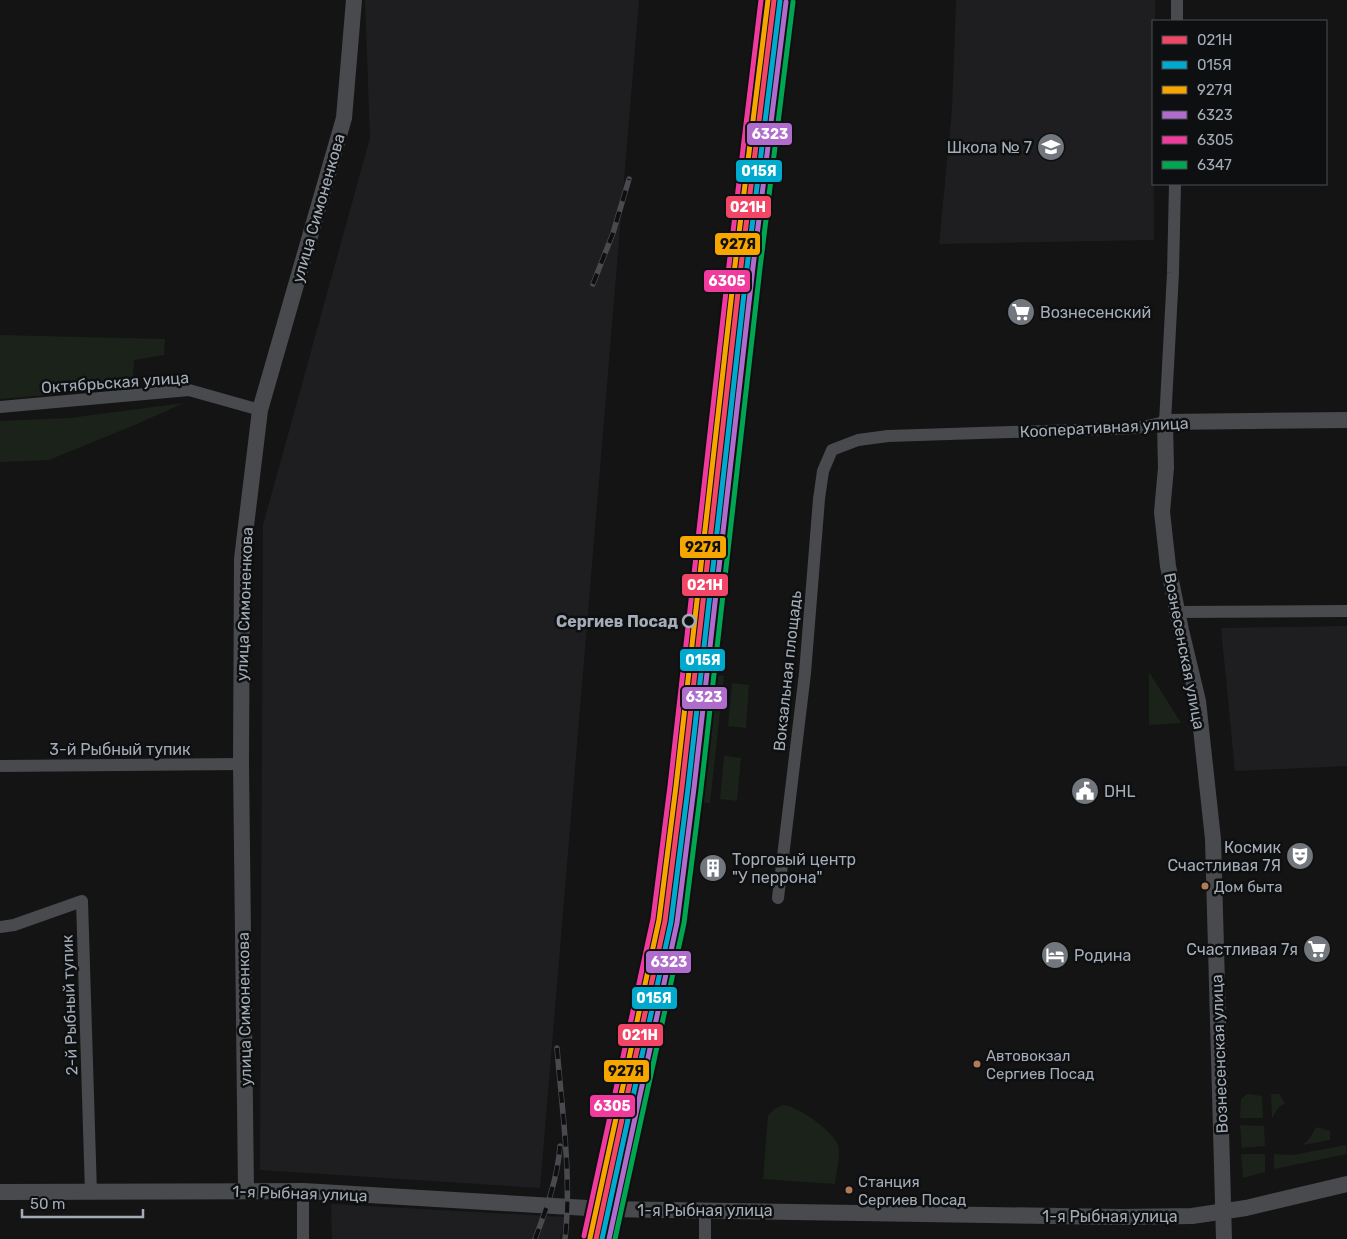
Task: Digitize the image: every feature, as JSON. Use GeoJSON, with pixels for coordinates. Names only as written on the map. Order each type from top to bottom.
{"type":"FeatureCollection","features":[{"type":"Feature","properties":{"kind":"street","name":"улица Симоненкова"},"geometry":{"type":"LineString","coordinates":[[246,1191],[241,764],[242,559],[260,410],[344,118],[354,0]]}},
{"type":"Feature","properties":{"kind":"street"},"geometry":{"type":"LineString","coordinates":[[1177,0],[1177,20]]}},
{"type":"Feature","properties":{"kind":"street","name":"Вознесенская улица"},"geometry":{"type":"LineString","coordinates":[[1175,185],[1173,273],[1165,422],[1166,468],[1162,512],[1168,566],[1198,701],[1213,839],[1224,1239]]}},
{"type":"Feature","properties":{"kind":"street","name":"Октябрьская улица"},"geometry":{"type":"LineString","coordinates":[[0,407],[189,390],[260,410]]}},
{"type":"Feature","properties":{"kind":"street","name":"Кооперативная улица"},"geometry":{"type":"LineString","coordinates":[[832,450],[858,440],[888,436],[1137,428],[1165,422],[1347,420]]}},
{"type":"Feature","properties":{"kind":"street","name":"Вокзальная площадь"},"geometry":{"type":"LineString","coordinates":[[778,898],[805,673],[819,498],[823,471],[832,450]]}},
{"type":"Feature","properties":{"kind":"street"},"geometry":{"type":"LineString","coordinates":[[1177,612],[1347,611]]}},
{"type":"Feature","properties":{"kind":"street","name":"3-й Рыбный тупик"},"geometry":{"type":"LineString","coordinates":[[0,766],[241,764]]}},
{"type":"Feature","properties":{"kind":"street","name":"2-й Рыбный тупик"},"geometry":{"type":"LineString","coordinates":[[0,927],[14,925],[82,901],[92,1193]]}},
{"type":"Feature","properties":{"kind":"street","name":"1-я Рыбная улица"},"geometry":{"type":"LineString","coordinates":[[0,1192],[303,1191],[604,1209],[1121,1217],[1192,1216],[1246,1208],[1347,1184]]}},
{"type":"Feature","properties":{"kind":"street"},"geometry":{"type":"LineString","coordinates":[[303,1191],[303,1239]]}},
{"type":"Feature","properties":{"kind":"street"},"geometry":{"type":"LineString","coordinates":[[705,1211],[705,1239]]}},
{"type":"Feature","properties":{"kind":"shaded area"},"geometry":{"type":"Polygon","coordinates":[[[365,0],[639,0],[540,1188],[260,1170],[263,525],[370,138],[365,0]]]}},
{"type":"Feature","properties":{"kind":"shaded area","name":"Школа № 7"},"geometry":{"type":"Polygon","coordinates":[[[956,0],[1155,0],[1155,20],[1152,20],[1154,240],[939,244],[952,110],[956,0]]]}},
{"type":"Feature","properties":{"kind":"shaded area"},"geometry":{"type":"Polygon","coordinates":[[[0,335],[165,339],[164,355],[134,360],[132,388],[0,399],[0,335]]]}},
{"type":"Feature","properties":{"kind":"shaded area"},"geometry":{"type":"Polygon","coordinates":[[[184,403],[49,460],[0,462],[0,421],[69,418],[184,403]]]}},
{"type":"Feature","properties":{"kind":"shaded area"},"geometry":{"type":"Polygon","coordinates":[[[1347,626],[1347,766],[1235,771],[1221,628],[1347,626]]]}},
{"type":"Feature","properties":{"kind":"shaded area"},"geometry":{"type":"Polygon","coordinates":[[[1149,672],[1181,723],[1149,725],[1149,672]]]}},
{"type":"Feature","properties":{"kind":"shaded area"},"geometry":{"type":"Polygon","coordinates":[[[711,675],[724,676],[710,803],[697,801],[711,675]]]}},
{"type":"Feature","properties":{"kind":"shaded area"},"geometry":{"type":"Polygon","coordinates":[[[732,683],[749,685],[746,728],[728,726],[732,683]]]}},
{"type":"Feature","properties":{"kind":"shaded area"},"geometry":{"type":"Polygon","coordinates":[[[724,756],[741,758],[737,801],[720,799],[724,756]]]}},
{"type":"Feature","properties":{"kind":"shaded area"},"geometry":{"type":"Polygon","coordinates":[[[1247,1094],[1262,1096],[1263,1118],[1240,1118],[1241,1099],[1247,1094]]]}},
{"type":"Feature","properties":{"kind":"shaded area"},"geometry":{"type":"Polygon","coordinates":[[[1271,1094],[1279,1094],[1285,1103],[1278,1108],[1272,1118],[1271,1094]]]}},
{"type":"Feature","properties":{"kind":"shaded area"},"geometry":{"type":"Polygon","coordinates":[[[782,1105],[789,1106],[805,1114],[822,1126],[835,1139],[839,1153],[835,1184],[763,1179],[768,1116],[773,1110],[782,1105]]]}},
{"type":"Feature","properties":{"kind":"shaded area"},"geometry":{"type":"Polygon","coordinates":[[[1240,1125],[1264,1126],[1265,1146],[1242,1148],[1240,1125]]]}},
{"type":"Feature","properties":{"kind":"shaded area"},"geometry":{"type":"Polygon","coordinates":[[[1316,1127],[1330,1131],[1330,1140],[1303,1145],[1311,1137],[1316,1127]]]}},
{"type":"Feature","properties":{"kind":"shaded area"},"geometry":{"type":"Polygon","coordinates":[[[1346,1145],[1347,1154],[1274,1169],[1274,1154],[1293,1155],[1346,1145]]]}},
{"type":"Feature","properties":{"kind":"shaded area"},"geometry":{"type":"Polygon","coordinates":[[[1241,1154],[1265,1154],[1265,1172],[1243,1178],[1241,1154]]]}},
{"type":"Feature","properties":{"kind":"shaded area"},"geometry":{"type":"Polygon","coordinates":[[[331,1204],[566,1217],[560,1239],[332,1239],[331,1204]]]}},
{"type":"Feature","properties":{"kind":"railway"},"geometry":{"type":"LineString","coordinates":[[593,284],[613,233],[629,179]]}},
{"type":"Feature","properties":{"kind":"railway"},"geometry":{"type":"LineString","coordinates":[[557,1048],[567,1167],[565,1239]]}},
{"type":"Feature","properties":{"kind":"railway"},"geometry":{"type":"LineString","coordinates":[[535,1239],[554,1181],[560,1146]]}},
{"type":"Feature","properties":{"kind":"transit line","name":"6305"},"geometry":{"type":"LineString","coordinates":[[584,1236],[653,919],[761,0]]}},
{"type":"Feature","properties":{"kind":"transit line","name":"927Я"},"geometry":{"type":"LineString","coordinates":[[590,1238],[659,920],[735,265],[768,0]]}},
{"type":"Feature","properties":{"kind":"transit line","name":"021Н"},"geometry":{"type":"LineString","coordinates":[[596,1239],[665,921],[741,266],[774,0]]}},
{"type":"Feature","properties":{"kind":"transit line","name":"015Я"},"geometry":{"type":"LineString","coordinates":[[602,1239],[671,922],[747,267],[780,1]]}},
{"type":"Feature","properties":{"kind":"transit line","name":"6323"},"geometry":{"type":"LineString","coordinates":[[609,1239],[677,923],[753,267],[786,2]]}},
{"type":"Feature","properties":{"kind":"transit line","name":"6347"},"geometry":{"type":"LineString","coordinates":[[615,1239],[684,923],[760,268],[793,2]]}},
{"type":"Feature","properties":{"kind":"place","name":"Школа № 7"},"geometry":{"type":"Point","coordinates":[1051,147]}},
{"type":"Feature","properties":{"kind":"place","name":"Вознесенский"},"geometry":{"type":"Point","coordinates":[1021,312]}},
{"type":"Feature","properties":{"kind":"place","name":"Сергиев Посад"},"geometry":{"type":"Point","coordinates":[689,621]}},
{"type":"Feature","properties":{"kind":"place","name":"DHL"},"geometry":{"type":"Point","coordinates":[1085,791]}},
{"type":"Feature","properties":{"kind":"place","name":"Космик Счастливая 7Я"},"geometry":{"type":"Point","coordinates":[1300,856]}},
{"type":"Feature","properties":{"kind":"place","name":"Торговый центр \"У перрона\""},"geometry":{"type":"Point","coordinates":[713,868]}},
{"type":"Feature","properties":{"kind":"place","name":"Дом быта"},"geometry":{"type":"Point","coordinates":[1205,886]}},
{"type":"Feature","properties":{"kind":"place","name":"Счастливая 7я"},"geometry":{"type":"Point","coordinates":[1317,949]}},
{"type":"Feature","properties":{"kind":"place","name":"Родина"},"geometry":{"type":"Point","coordinates":[1055,955]}},
{"type":"Feature","properties":{"kind":"place","name":"Автовокзал Сергиев Посад"},"geometry":{"type":"Point","coordinates":[977,1064]}},
{"type":"Feature","properties":{"kind":"place","name":"Станция Сергиев Посад"},"geometry":{"type":"Point","coordinates":[849,1190]}}]}
